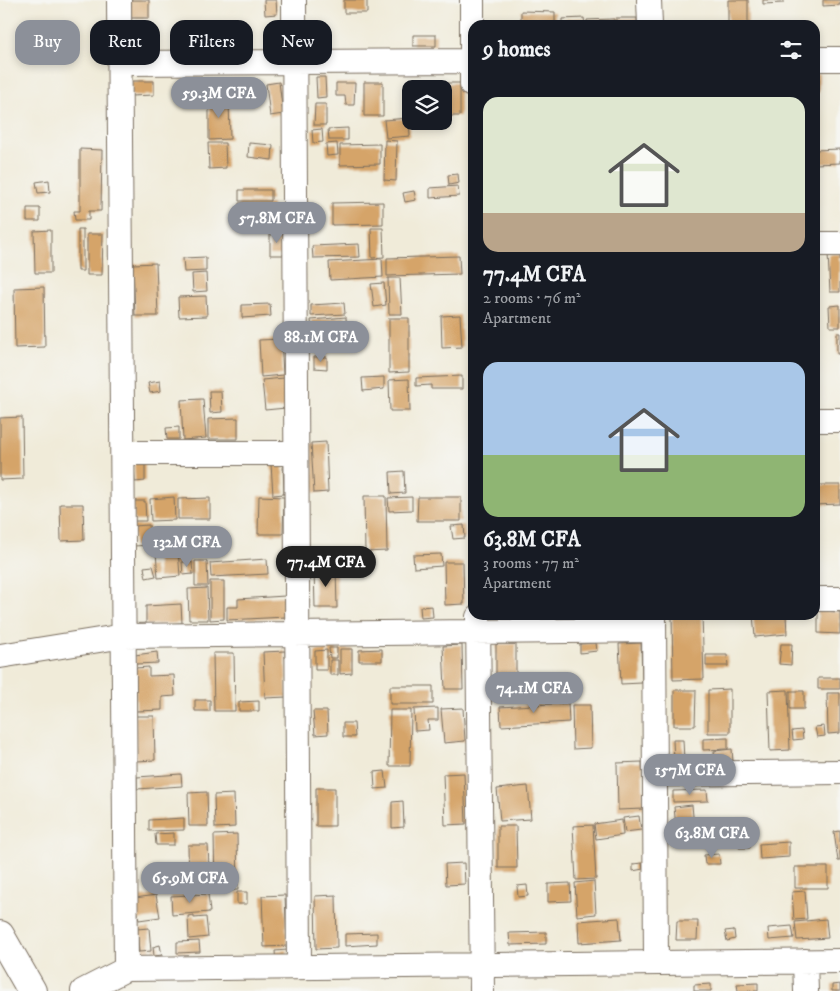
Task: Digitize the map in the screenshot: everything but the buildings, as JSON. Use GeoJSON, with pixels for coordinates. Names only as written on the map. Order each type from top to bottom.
{"type":"FeatureCollection","features":[{"type":"Feature","properties":{"kind":"main road"},"geometry":{"type":"LineString","coordinates":[[0,934],[32,991]]}},
{"type":"Feature","properties":{"kind":"street"},"geometry":{"type":"LineString","coordinates":[[119,0],[119,20]]}},
{"type":"Feature","properties":{"kind":"street"},"geometry":{"type":"LineString","coordinates":[[294,0],[294,20]]}},
{"type":"Feature","properties":{"kind":"street"},"geometry":{"type":"LineString","coordinates":[[472,0],[472,20]]}},
{"type":"Feature","properties":{"kind":"street"},"geometry":{"type":"LineString","coordinates":[[650,0],[650,20]]}},
{"type":"Feature","properties":{"kind":"street"},"geometry":{"type":"LineString","coordinates":[[820,59],[840,59]]}},
{"type":"Feature","properties":{"kind":"street"},"geometry":{"type":"LineString","coordinates":[[332,62],[468,61]]}},
{"type":"Feature","properties":{"kind":"street"},"geometry":{"type":"LineString","coordinates":[[160,63],[263,62]]}},
{"type":"Feature","properties":{"kind":"street"},"geometry":{"type":"LineString","coordinates":[[120,65],[126,969]]}},
{"type":"Feature","properties":{"kind":"street"},"geometry":{"type":"LineString","coordinates":[[294,65],[299,967]]}},
{"type":"Feature","properties":{"kind":"street"},"geometry":{"type":"LineString","coordinates":[[820,244],[840,244]]}},
{"type":"Feature","properties":{"kind":"street"},"geometry":{"type":"LineString","coordinates":[[820,420],[840,420]]}},
{"type":"Feature","properties":{"kind":"street"},"geometry":{"type":"LineString","coordinates":[[122,454],[296,453]]}},
{"type":"Feature","properties":{"kind":"street"},"geometry":{"type":"LineString","coordinates":[[820,599],[840,599]]}},
{"type":"Feature","properties":{"kind":"street"},"geometry":{"type":"LineString","coordinates":[[0,656],[124,636],[297,634],[478,623],[654,622],[656,963]]}},
{"type":"Feature","properties":{"kind":"street"},"geometry":{"type":"LineString","coordinates":[[478,623],[482,991]]}},
{"type":"Feature","properties":{"kind":"street"},"geometry":{"type":"LineString","coordinates":[[655,774],[840,772]]}},
{"type":"Feature","properties":{"kind":"street"},"geometry":{"type":"LineString","coordinates":[[806,961],[806,991]]}},
{"type":"Feature","properties":{"kind":"street"},"geometry":{"type":"LineString","coordinates":[[83,991],[126,969],[840,961]]}}]}
